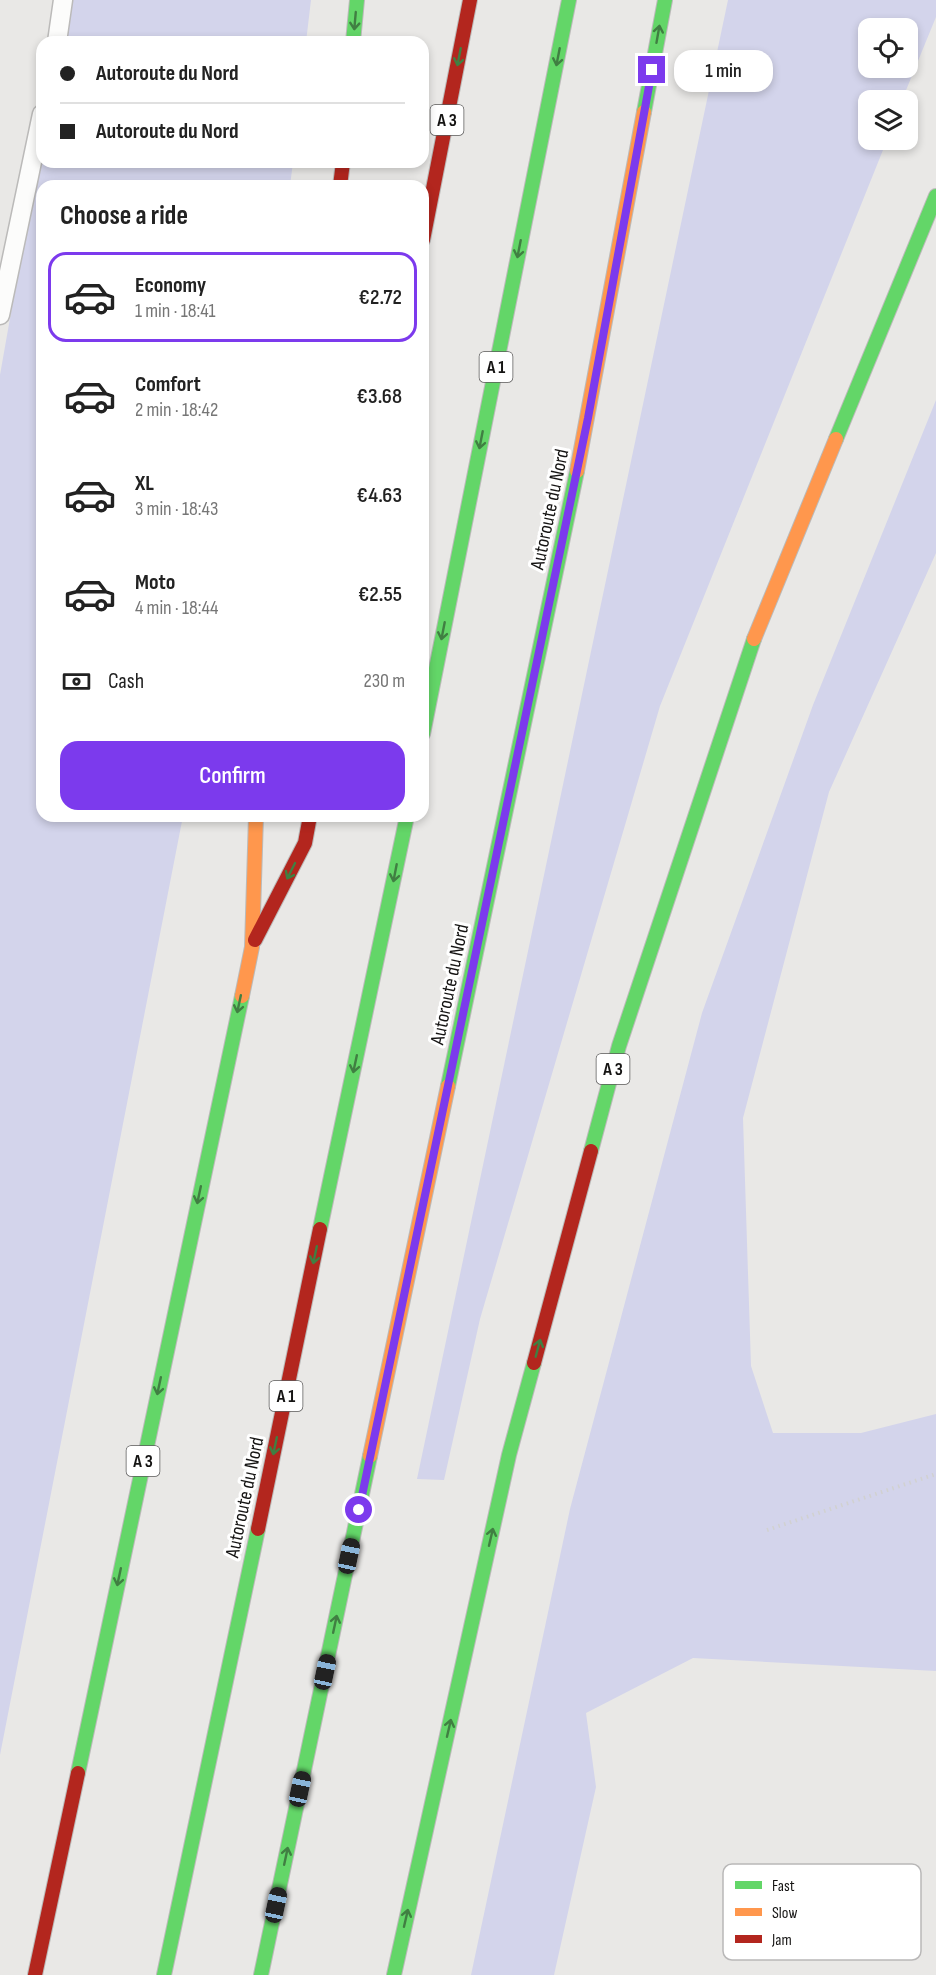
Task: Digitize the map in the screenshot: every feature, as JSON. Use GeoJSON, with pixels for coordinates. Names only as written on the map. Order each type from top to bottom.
{"type":"FeatureCollection","features":[{"type":"Feature","properties":{"kind":"highway"},"geometry":{"type":"LineString","coordinates":[[354,36],[357,0]]}},
{"type":"Feature","properties":{"kind":"highway","name":"A 3"},"geometry":{"type":"LineString","coordinates":[[429,209],[470,0]]}},
{"type":"Feature","properties":{"kind":"highway","name":"A 1"},"geometry":{"type":"LineString","coordinates":[[429,704],[569,0]]}},
{"type":"Feature","properties":{"kind":"highway","name":"Autoroute du Nord"},"geometry":{"type":"LineString","coordinates":[[261,1975],[588,418],[665,0]]}},
{"type":"Feature","properties":{"kind":"highway","name":"A 3"},"geometry":{"type":"LineString","coordinates":[[394,1975],[509,1455],[619,1046],[758,629],[936,196]]}},
{"type":"Feature","properties":{"kind":"highway"},"geometry":{"type":"LineString","coordinates":[[252,947],[256,822]]}},
{"type":"Feature","properties":{"kind":"highway","name":"A 3"},"geometry":{"type":"LineString","coordinates":[[35,1975],[252,947],[305,843],[309,822]]}},
{"type":"Feature","properties":{"kind":"highway","name":"Autoroute du Nord"},"geometry":{"type":"LineString","coordinates":[[164,1975],[406,822]]}},
{"type":"Feature","properties":{"kind":"lane"},"geometry":{"type":"LineString","coordinates":[[58,36],[63,0]]}},
{"type":"Feature","properties":{"kind":"lane"},"geometry":{"type":"LineString","coordinates":[[0,315],[36,143]]}},
{"type":"Feature","properties":{"kind":"path"},"geometry":{"type":"LineString","coordinates":[[767,1530],[936,1474]]}},
{"type":"Feature","properties":{"kind":"shaded area"},"geometry":{"type":"Polygon","coordinates":[[[66,0],[311,0],[307,36],[60,36],[66,0]]]}},
{"type":"Feature","properties":{"kind":"shaded area"},"geometry":{"type":"Polygon","coordinates":[[[728,0],[936,0],[936,17],[918,61],[918,18],[858,18],[858,78],[911,78],[906,90],[858,90],[858,150],[883,150],[660,706],[480,1319],[444,1480],[417,1479],[728,0]]]}},
{"type":"Feature","properties":{"kind":"shaded area"},"geometry":{"type":"Polygon","coordinates":[[[37,168],[292,168],[291,180],[36,180],[36,822],[182,822],[0,1755],[0,375],[37,168]]]}},
{"type":"Feature","properties":{"kind":"shaded area"},"geometry":{"type":"Polygon","coordinates":[[[936,400],[936,553],[829,792],[743,1118],[751,1366],[773,1433],[861,1433],[936,1414],[936,1671],[693,1658],[586,1713],[596,1787],[554,1975],[471,1975],[570,1509],[702,1013],[813,705],[936,400]]]}},
{"type":"Feature","properties":{"kind":"traffic: fast"},"geometry":{"type":"LineString","coordinates":[[354,36],[357,0]]}},
{"type":"Feature","properties":{"kind":"traffic: fast"},"geometry":{"type":"LineString","coordinates":[[429,704],[569,0]]}},
{"type":"Feature","properties":{"kind":"traffic: fast"},"geometry":{"type":"LineString","coordinates":[[644,112],[665,0]]}},
{"type":"Feature","properties":{"kind":"traffic: fast"},"geometry":{"type":"LineString","coordinates":[[836,439],[936,196]]}},
{"type":"Feature","properties":{"kind":"traffic: fast"},"geometry":{"type":"LineString","coordinates":[[448,1086],[577,471]]}},
{"type":"Feature","properties":{"kind":"traffic: fast"},"geometry":{"type":"LineString","coordinates":[[591,1151],[619,1046],[754,639]]}},
{"type":"Feature","properties":{"kind":"traffic: fast"},"geometry":{"type":"LineString","coordinates":[[320,1229],[406,822]]}},
{"type":"Feature","properties":{"kind":"traffic: fast"},"geometry":{"type":"LineString","coordinates":[[78,1773],[242,996]]}},
{"type":"Feature","properties":{"kind":"traffic: fast"},"geometry":{"type":"LineString","coordinates":[[394,1975],[509,1455],[534,1363]]}},
{"type":"Feature","properties":{"kind":"traffic: fast"},"geometry":{"type":"LineString","coordinates":[[261,1975],[370,1456]]}},
{"type":"Feature","properties":{"kind":"traffic: fast"},"geometry":{"type":"LineString","coordinates":[[164,1975],[258,1529]]}},
{"type":"Feature","properties":{"kind":"traffic: slow"},"geometry":{"type":"LineString","coordinates":[[577,471],[644,112]]}},
{"type":"Feature","properties":{"kind":"traffic: slow"},"geometry":{"type":"LineString","coordinates":[[754,639],[836,439]]}},
{"type":"Feature","properties":{"kind":"traffic: slow"},"geometry":{"type":"LineString","coordinates":[[242,996],[252,947],[256,822]]}},
{"type":"Feature","properties":{"kind":"traffic: slow"},"geometry":{"type":"LineString","coordinates":[[370,1456],[448,1086]]}},
{"type":"Feature","properties":{"kind":"traffic: jam"},"geometry":{"type":"LineString","coordinates":[[429,209],[470,0]]}},
{"type":"Feature","properties":{"kind":"traffic: jam"},"geometry":{"type":"LineString","coordinates":[[341,180],[342,168]]}},
{"type":"Feature","properties":{"kind":"traffic: jam"},"geometry":{"type":"LineString","coordinates":[[255,940],[305,843],[309,822]]}},
{"type":"Feature","properties":{"kind":"traffic: jam"},"geometry":{"type":"LineString","coordinates":[[534,1363],[591,1151]]}},
{"type":"Feature","properties":{"kind":"traffic: jam"},"geometry":{"type":"LineString","coordinates":[[258,1529],[320,1229]]}},
{"type":"Feature","properties":{"kind":"traffic: jam"},"geometry":{"type":"LineString","coordinates":[[35,1975],[78,1773]]}},
{"type":"Feature","properties":{"kind":"route"},"geometry":{"type":"LineString","coordinates":[[359,1510],[588,418],[652,70]]}}]}
